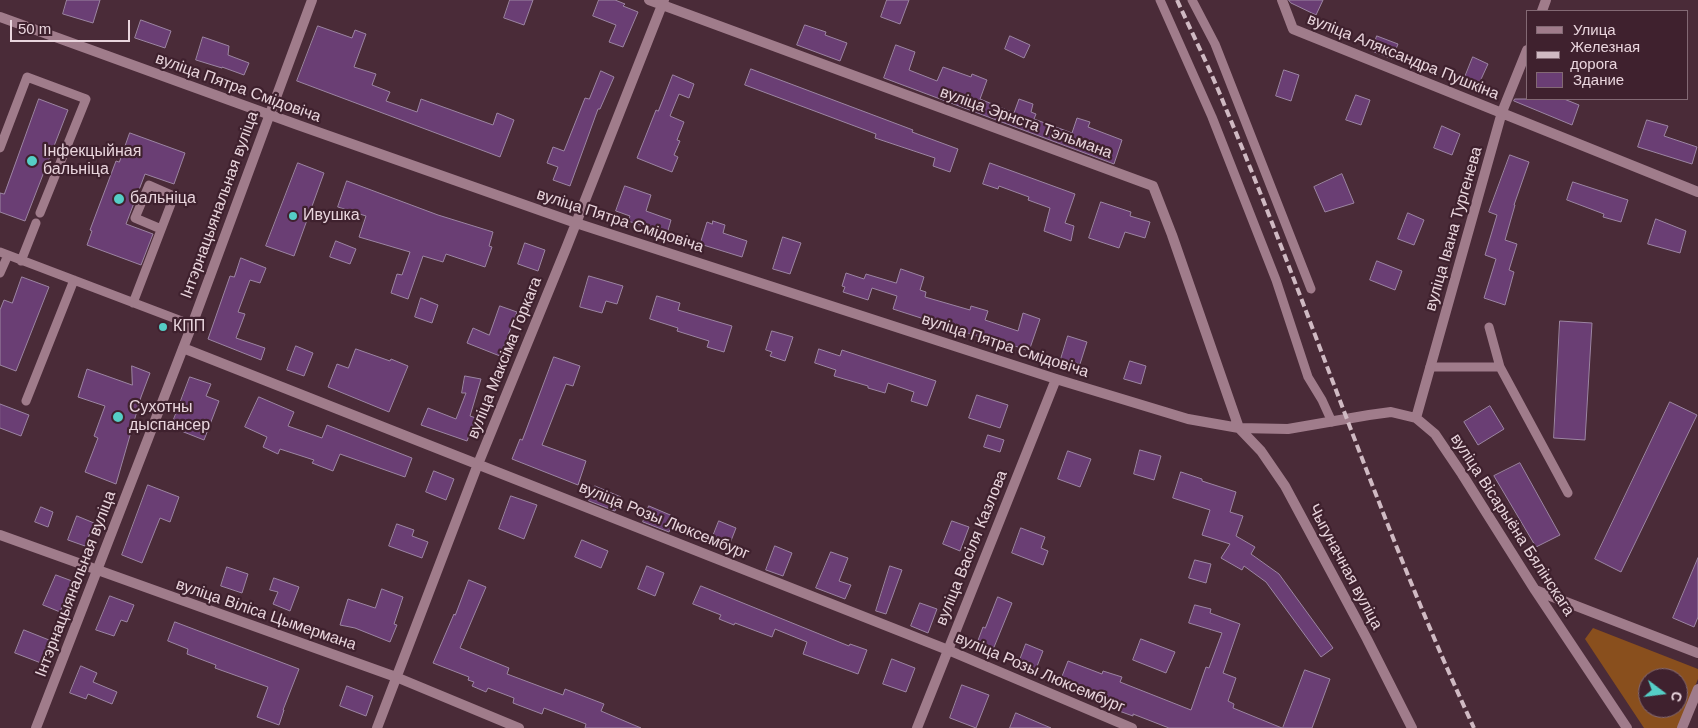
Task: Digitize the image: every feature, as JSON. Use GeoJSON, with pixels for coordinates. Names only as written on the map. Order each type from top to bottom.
{"type":"FeatureCollection","features":[{"type":"Feature","properties":{"kind":"street","name":"Інтэрнацыянальная вуліца"},"geometry":{"type":"LineString","coordinates":[[36,728],[192,325],[312,0]]}},
{"type":"Feature","properties":{"kind":"street","name":"вуліца Эрнста Тэльмана"},"geometry":{"type":"LineString","coordinates":[[649,0],[663,2],[1152,186],[1172,235],[1239,428]]}},
{"type":"Feature","properties":{"kind":"street","name":"вуліца Аляксандра Пушкіна"},"geometry":{"type":"LineString","coordinates":[[1282,0],[1293,29],[1698,192]]}},
{"type":"Feature","properties":{"kind":"street","name":"вуліца Максіма Горкага"},"geometry":{"type":"LineString","coordinates":[[377,728],[478,464],[663,2]]}},
{"type":"Feature","properties":{"kind":"street","name":"вуліца Пятра Смідовіча"},"geometry":{"type":"LineString","coordinates":[[0,17],[576,223],[1056,379],[1188,419],[1239,428]]}},
{"type":"Feature","properties":{"kind":"street","name":"вуліца Івана Тургенева"},"geometry":{"type":"LineString","coordinates":[[1416,418],[1502,112],[1526,52]]}},
{"type":"Feature","properties":{"kind":"street","name":"вуліца Розы Люксембург"},"geometry":{"type":"LineString","coordinates":[[183,348],[948,650],[1132,728]]}},
{"type":"Feature","properties":{"kind":"street","name":"вуліца Васіля Казлова"},"geometry":{"type":"LineString","coordinates":[[917,728],[1056,379]]}},
{"type":"Feature","properties":{"kind":"street","name":"вуліца Вісарыёна Бялінскага"},"geometry":{"type":"LineString","coordinates":[[1239,428],[1288,429],[1391,412],[1416,418],[1435,434],[1627,728]]}},
{"type":"Feature","properties":{"kind":"street","name":"Чыгуначная вуліца"},"geometry":{"type":"LineString","coordinates":[[1239,428],[1261,451],[1285,486],[1367,639],[1412,728]]}},
{"type":"Feature","properties":{"kind":"street","name":"вуліца Віліса Цымермана"},"geometry":{"type":"LineString","coordinates":[[0,535],[396,677],[519,728]]}},
{"type":"Feature","properties":{"kind":"street"},"geometry":{"type":"LineString","coordinates":[[1536,590],[1698,654]]}},
{"type":"Feature","properties":{"kind":"street"},"geometry":{"type":"LineString","coordinates":[[1682,728],[1698,689]]}},
{"type":"Feature","properties":{"kind":"lane"},"geometry":{"type":"LineString","coordinates":[[1160,0],[1212,117],[1276,280],[1308,378],[1322,400],[1332,422]]}},
{"type":"Feature","properties":{"kind":"lane"},"geometry":{"type":"LineString","coordinates":[[1192,0],[1215,44],[1311,289]]}},
{"type":"Feature","properties":{"kind":"lane"},"geometry":{"type":"LineString","coordinates":[[0,148],[27,77],[86,99],[40,213]]}},
{"type":"Feature","properties":{"kind":"lane"},"geometry":{"type":"LineString","coordinates":[[133,303],[162,229],[174,196],[148,186],[135,218],[162,229]]}},
{"type":"Feature","properties":{"kind":"lane"},"geometry":{"type":"LineString","coordinates":[[21,260],[36,223]]}},
{"type":"Feature","properties":{"kind":"lane"},"geometry":{"type":"LineString","coordinates":[[0,273],[4,253],[192,325]]}},
{"type":"Feature","properties":{"kind":"lane"},"geometry":{"type":"LineString","coordinates":[[26,401],[74,280]]}},
{"type":"Feature","properties":{"kind":"lane"},"geometry":{"type":"LineString","coordinates":[[1489,327],[1500,367],[1568,493]]}},
{"type":"Feature","properties":{"kind":"lane"},"geometry":{"type":"LineString","coordinates":[[1430,367],[1500,367]]}},
{"type":"Feature","properties":{"kind":"shaded area"},"geometry":{"type":"Polygon","coordinates":[[[1593,628],[1698,669],[1698,679],[1688,704],[1688,668],[1638,668],[1638,718],[1682,718],[1678,728],[1644,728],[1585,639],[1593,628]]]}},
{"type":"Feature","properties":{"kind":"building"},"geometry":{"type":"Polygon","coordinates":[[[67,0],[100,0],[93,23],[63,14],[67,0]]]}},
{"type":"Feature","properties":{"kind":"building"},"geometry":{"type":"Polygon","coordinates":[[[510,0],[533,0],[524,25],[504,18],[510,0]]]}},
{"type":"Feature","properties":{"kind":"building"},"geometry":{"type":"Polygon","coordinates":[[[599,0],[615,0],[625,4],[623,6],[638,12],[623,47],[609,42],[616,25],[593,16],[599,0]]]}},
{"type":"Feature","properties":{"kind":"building"},"geometry":{"type":"Polygon","coordinates":[[[887,0],[909,0],[900,24],[881,17],[887,0]]]}},
{"type":"Feature","properties":{"kind":"building"},"geometry":{"type":"Polygon","coordinates":[[[1289,0],[1323,0],[1316,15],[1291,3],[1289,0]]]}},
{"type":"Feature","properties":{"kind":"building"},"geometry":{"type":"Polygon","coordinates":[[[141,20],[171,31],[165,48],[135,38],[141,20]]]}},
{"type":"Feature","properties":{"kind":"building"},"geometry":{"type":"Polygon","coordinates":[[[805,25],[826,32],[825,35],[847,43],[840,61],[797,45],[805,25]]]}},
{"type":"Feature","properties":{"kind":"building"},"geometry":{"type":"Polygon","coordinates":[[[318,26],[352,38],[355,30],[366,34],[354,67],[376,74],[372,85],[390,92],[386,101],[417,112],[421,99],[493,125],[497,113],[514,120],[500,157],[297,81],[318,26]]]}},
{"type":"Feature","properties":{"kind":"building"},"geometry":{"type":"Polygon","coordinates":[[[1010,36],[1030,45],[1024,58],[1005,49],[1010,36]]]}},
{"type":"Feature","properties":{"kind":"building"},"geometry":{"type":"Polygon","coordinates":[[[1377,36],[1398,44],[1392,59],[1372,51],[1377,36]]]}},
{"type":"Feature","properties":{"kind":"building"},"geometry":{"type":"Polygon","coordinates":[[[203,37],[229,46],[228,55],[249,63],[244,75],[196,60],[203,37]]]}},
{"type":"Feature","properties":{"kind":"building"},"geometry":{"type":"Polygon","coordinates":[[[896,45],[915,52],[909,70],[937,81],[943,67],[971,77],[972,74],[987,80],[980,99],[1014,113],[1019,99],[1033,104],[1031,112],[1036,114],[1034,119],[1072,133],[1077,118],[1090,122],[1088,127],[1122,140],[1114,164],[884,78],[896,45]]]}},
{"type":"Feature","properties":{"kind":"building"},"geometry":{"type":"Polygon","coordinates":[[[1473,57],[1488,64],[1477,88],[1463,82],[1473,57]]]}},
{"type":"Feature","properties":{"kind":"building"},"geometry":{"type":"Polygon","coordinates":[[[751,69],[913,130],[912,132],[958,149],[950,172],[933,166],[935,158],[875,138],[876,134],[745,85],[751,69]]]}},
{"type":"Feature","properties":{"kind":"building"},"geometry":{"type":"Polygon","coordinates":[[[1284,70],[1299,75],[1291,101],[1276,96],[1284,70]]]}},
{"type":"Feature","properties":{"kind":"building"},"geometry":{"type":"Polygon","coordinates":[[[601,71],[614,77],[600,109],[598,109],[570,186],[553,180],[558,167],[547,163],[553,147],[564,151],[585,98],[589,99],[601,71]]]}},
{"type":"Feature","properties":{"kind":"building"},"geometry":{"type":"Polygon","coordinates":[[[673,75],[694,84],[689,98],[679,94],[670,116],[684,122],[677,140],[680,141],[674,155],[678,157],[672,172],[637,158],[656,110],[658,111],[673,75]]]}},
{"type":"Feature","properties":{"kind":"building"},"geometry":{"type":"Polygon","coordinates":[[[1356,95],[1370,100],[1361,125],[1346,120],[1356,95]]]}},
{"type":"Feature","properties":{"kind":"building","name":"Інфекцыйная бальніца"},"geometry":{"type":"Polygon","coordinates":[[[39,99],[68,110],[25,221],[0,212],[0,193],[4,194],[39,99]]]}},
{"type":"Feature","properties":{"kind":"building"},"geometry":{"type":"Polygon","coordinates":[[[1515,99],[1566,100],[1579,105],[1572,125],[1514,101],[1515,99]]]}},
{"type":"Feature","properties":{"kind":"building"},"geometry":{"type":"Polygon","coordinates":[[[1647,120],[1668,126],[1664,136],[1697,147],[1692,164],[1638,147],[1647,120]]]}},
{"type":"Feature","properties":{"kind":"building"},"geometry":{"type":"Polygon","coordinates":[[[1442,126],[1460,134],[1452,155],[1434,148],[1442,126]]]}},
{"type":"Feature","properties":{"kind":"building","name":"бальніца"},"geometry":{"type":"Polygon","coordinates":[[[130,133],[185,153],[174,184],[145,174],[126,224],[153,234],[141,265],[87,245],[92,231],[90,230],[116,161],[119,162],[130,133]]]}},
{"type":"Feature","properties":{"kind":"building"},"geometry":{"type":"Polygon","coordinates":[[[1510,155],[1529,162],[1514,205],[1505,240],[1517,244],[1509,270],[1514,272],[1505,305],[1484,298],[1496,259],[1485,255],[1497,215],[1489,212],[1510,155]]]}},
{"type":"Feature","properties":{"kind":"building","name":"Ивушка"},"geometry":{"type":"Polygon","coordinates":[[[298,163],[324,173],[294,256],[266,246],[298,163]]]}},
{"type":"Feature","properties":{"kind":"building"},"geometry":{"type":"Polygon","coordinates":[[[990,163],[1075,194],[1065,223],[1074,226],[1071,241],[1044,231],[1050,208],[1028,200],[1029,197],[999,186],[998,189],[983,184],[990,163]]]}},
{"type":"Feature","properties":{"kind":"building"},"geometry":{"type":"Polygon","coordinates":[[[1342,174],[1354,203],[1325,212],[1314,187],[1342,174]]]}},
{"type":"Feature","properties":{"kind":"building"},"geometry":{"type":"Polygon","coordinates":[[[347,181],[438,215],[493,232],[489,246],[492,247],[485,267],[446,254],[443,262],[423,256],[408,299],[391,293],[397,274],[402,275],[410,252],[359,237],[366,216],[338,207],[347,181]]]}},
{"type":"Feature","properties":{"kind":"building"},"geometry":{"type":"Polygon","coordinates":[[[1573,182],[1628,200],[1621,222],[1603,217],[1604,214],[1567,200],[1573,182]]]}},
{"type":"Feature","properties":{"kind":"building"},"geometry":{"type":"Polygon","coordinates":[[[625,186],[651,195],[646,211],[671,220],[667,234],[628,221],[630,216],[616,211],[625,186]]]}},
{"type":"Feature","properties":{"kind":"building"},"geometry":{"type":"Polygon","coordinates":[[[1101,202],[1131,212],[1130,216],[1150,222],[1145,238],[1125,232],[1119,248],[1089,238],[1101,202]]]}},
{"type":"Feature","properties":{"kind":"building"},"geometry":{"type":"Polygon","coordinates":[[[1408,213],[1424,220],[1414,245],[1398,239],[1408,213]]]}},
{"type":"Feature","properties":{"kind":"building"},"geometry":{"type":"Polygon","coordinates":[[[1656,219],[1686,231],[1680,253],[1648,244],[1656,219]]]}},
{"type":"Feature","properties":{"kind":"building"},"geometry":{"type":"Polygon","coordinates":[[[713,221],[725,225],[723,233],[747,241],[742,257],[700,244],[707,222],[712,224],[713,221]]]}},
{"type":"Feature","properties":{"kind":"building"},"geometry":{"type":"Polygon","coordinates":[[[783,237],[801,243],[790,274],[773,269],[783,237]]]}},
{"type":"Feature","properties":{"kind":"building"},"geometry":{"type":"Polygon","coordinates":[[[336,241],[356,249],[350,264],[330,257],[336,241]]]}},
{"type":"Feature","properties":{"kind":"building"},"geometry":{"type":"Polygon","coordinates":[[[525,243],[545,250],[538,271],[518,264],[525,243]]]}},
{"type":"Feature","properties":{"kind":"building"},"geometry":{"type":"Polygon","coordinates":[[[241,258],[266,268],[260,283],[250,280],[238,312],[245,314],[236,338],[265,348],[261,360],[208,339],[230,276],[234,277],[241,258]]]}},
{"type":"Feature","properties":{"kind":"building"},"geometry":{"type":"Polygon","coordinates":[[[1377,261],[1402,271],[1395,290],[1370,280],[1377,261]]]}},
{"type":"Feature","properties":{"kind":"building"},"geometry":{"type":"Polygon","coordinates":[[[901,269],[924,277],[920,290],[926,292],[925,297],[970,310],[971,306],[988,311],[985,320],[1018,331],[1023,313],[1040,319],[1029,351],[981,334],[980,337],[893,309],[897,296],[872,288],[868,300],[843,292],[845,287],[842,286],[846,273],[864,279],[866,274],[896,283],[901,269]]]}},
{"type":"Feature","properties":{"kind":"building"},"geometry":{"type":"Polygon","coordinates":[[[589,276],[623,286],[617,304],[606,301],[602,313],[580,307],[589,276]]]}},
{"type":"Feature","properties":{"kind":"building"},"geometry":{"type":"Polygon","coordinates":[[[22,277],[49,287],[16,371],[0,365],[0,310],[4,300],[12,303],[22,277]]]}},
{"type":"Feature","properties":{"kind":"building"},"geometry":{"type":"Polygon","coordinates":[[[657,296],[680,303],[678,310],[732,326],[724,352],[707,347],[709,341],[677,331],[678,328],[650,319],[657,296]]]}},
{"type":"Feature","properties":{"kind":"building"},"geometry":{"type":"Polygon","coordinates":[[[421,298],[438,305],[432,323],[415,317],[421,298]]]}},
{"type":"Feature","properties":{"kind":"building"},"geometry":{"type":"Polygon","coordinates":[[[500,306],[517,312],[500,356],[467,343],[473,328],[489,335],[500,306]]]}},
{"type":"Feature","properties":{"kind":"building"},"geometry":{"type":"Polygon","coordinates":[[[1560,321],[1592,323],[1585,440],[1554,438],[1560,321]]]}},
{"type":"Feature","properties":{"kind":"building"},"geometry":{"type":"Polygon","coordinates":[[[772,331],[793,337],[785,361],[770,356],[772,352],[766,350],[772,331]]]}},
{"type":"Feature","properties":{"kind":"building"},"geometry":{"type":"Polygon","coordinates":[[[1068,336],[1087,342],[1080,364],[1061,359],[1068,336]]]}},
{"type":"Feature","properties":{"kind":"building"},"geometry":{"type":"Polygon","coordinates":[[[296,346],[313,353],[304,376],[287,370],[296,346]]]}},
{"type":"Feature","properties":{"kind":"building"},"geometry":{"type":"Polygon","coordinates":[[[356,349],[408,366],[389,412],[328,387],[337,364],[348,368],[356,349]]]}},
{"type":"Feature","properties":{"kind":"building"},"geometry":{"type":"Polygon","coordinates":[[[819,349],[840,356],[842,350],[936,381],[927,406],[911,401],[914,392],[888,383],[885,393],[834,376],[836,370],[815,363],[819,349]]]}},
{"type":"Feature","properties":{"kind":"building"},"geometry":{"type":"Polygon","coordinates":[[[554,357],[580,366],[573,386],[566,384],[542,445],[586,461],[578,485],[512,459],[520,439],[522,440],[554,357]]]}},
{"type":"Feature","properties":{"kind":"building"},"geometry":{"type":"Polygon","coordinates":[[[1130,361],[1146,366],[1141,384],[1124,379],[1130,361]]]}},
{"type":"Feature","properties":{"kind":"building","name":"Сухотны дыспансер"},"geometry":{"type":"Polygon","coordinates":[[[132,366],[150,373],[141,397],[116,484],[85,472],[98,438],[94,436],[105,406],[78,397],[87,369],[132,385],[132,366]]]}},
{"type":"Feature","properties":{"kind":"building"},"geometry":{"type":"Polygon","coordinates":[[[465,376],[481,379],[470,416],[476,418],[467,441],[421,425],[428,408],[456,419],[466,393],[462,393],[465,376]]]}},
{"type":"Feature","properties":{"kind":"building"},"geometry":{"type":"Polygon","coordinates":[[[190,377],[211,384],[206,396],[219,401],[204,440],[171,427],[190,377]]]}},
{"type":"Feature","properties":{"kind":"building"},"geometry":{"type":"Polygon","coordinates":[[[977,395],[1008,405],[1000,428],[969,418],[977,395]]]}},
{"type":"Feature","properties":{"kind":"building"},"geometry":{"type":"Polygon","coordinates":[[[259,397],[294,412],[288,426],[322,438],[327,425],[412,458],[405,477],[340,454],[333,471],[312,463],[314,460],[280,449],[278,454],[263,447],[267,437],[245,427],[259,397]]]}},
{"type":"Feature","properties":{"kind":"building"},"geometry":{"type":"Polygon","coordinates":[[[1670,402],[1697,415],[1621,572],[1595,559],[1670,402]]]}},
{"type":"Feature","properties":{"kind":"building"},"geometry":{"type":"Polygon","coordinates":[[[0,404],[29,415],[21,436],[0,428],[0,404]]]}},
{"type":"Feature","properties":{"kind":"building"},"geometry":{"type":"Polygon","coordinates":[[[1490,406],[1504,429],[1478,445],[1464,422],[1490,406]]]}},
{"type":"Feature","properties":{"kind":"building"},"geometry":{"type":"Polygon","coordinates":[[[988,435],[1004,440],[1000,452],[984,447],[988,435]]]}},
{"type":"Feature","properties":{"kind":"building"},"geometry":{"type":"Polygon","coordinates":[[[1140,450],[1161,456],[1154,480],[1134,474],[1140,450]]]}},
{"type":"Feature","properties":{"kind":"building"},"geometry":{"type":"Polygon","coordinates":[[[1068,451],[1091,459],[1080,487],[1058,479],[1068,451]]]}},
{"type":"Feature","properties":{"kind":"building"},"geometry":{"type":"Polygon","coordinates":[[[1520,463],[1560,535],[1536,547],[1494,476],[1520,463]]]}},
{"type":"Feature","properties":{"kind":"building"},"geometry":{"type":"Polygon","coordinates":[[[434,471],[454,479],[446,500],[426,492],[434,471]]]}},
{"type":"Feature","properties":{"kind":"building"},"geometry":{"type":"Polygon","coordinates":[[[1181,472],[1236,492],[1230,512],[1243,516],[1236,536],[1255,547],[1251,554],[1279,574],[1333,648],[1321,657],[1266,582],[1244,566],[1242,570],[1221,558],[1230,544],[1202,535],[1210,510],[1173,498],[1181,472]]]}},
{"type":"Feature","properties":{"kind":"building"},"geometry":{"type":"Polygon","coordinates":[[[148,485],[179,497],[170,522],[160,518],[142,563],[122,555],[148,485]]]}},
{"type":"Feature","properties":{"kind":"building"},"geometry":{"type":"Polygon","coordinates":[[[595,486],[621,497],[615,511],[589,501],[595,486]]]}},
{"type":"Feature","properties":{"kind":"building"},"geometry":{"type":"Polygon","coordinates":[[[511,496],[537,505],[524,539],[499,529],[511,496]]]}},
{"type":"Feature","properties":{"kind":"building"},"geometry":{"type":"Polygon","coordinates":[[[649,506],[675,517],[669,532],[643,522],[649,506]]]}},
{"type":"Feature","properties":{"kind":"building"},"geometry":{"type":"Polygon","coordinates":[[[41,507],[53,512],[48,527],[35,522],[41,507]]]}},
{"type":"Feature","properties":{"kind":"building"},"geometry":{"type":"Polygon","coordinates":[[[77,516],[94,523],[85,546],[68,540],[77,516]]]}},
{"type":"Feature","properties":{"kind":"building"},"geometry":{"type":"Polygon","coordinates":[[[719,521],[736,528],[727,551],[710,544],[719,521]]]}},
{"type":"Feature","properties":{"kind":"building"},"geometry":{"type":"Polygon","coordinates":[[[952,521],[969,527],[960,551],[943,544],[952,521]]]}},
{"type":"Feature","properties":{"kind":"building"},"geometry":{"type":"Polygon","coordinates":[[[397,524],[414,530],[412,536],[428,542],[422,558],[389,546],[397,524]]]}},
{"type":"Feature","properties":{"kind":"building"},"geometry":{"type":"Polygon","coordinates":[[[1021,528],[1045,537],[1041,548],[1048,551],[1043,565],[1012,553],[1021,528]]]}},
{"type":"Feature","properties":{"kind":"building"},"geometry":{"type":"Polygon","coordinates":[[[582,540],[608,551],[601,568],[575,557],[582,540]]]}},
{"type":"Feature","properties":{"kind":"building"},"geometry":{"type":"Polygon","coordinates":[[[775,546],[792,553],[783,576],[766,570],[775,546]]]}},
{"type":"Feature","properties":{"kind":"building"},"geometry":{"type":"Polygon","coordinates":[[[831,552],[848,558],[839,581],[851,585],[845,599],[816,588],[831,552]]]}},
{"type":"Feature","properties":{"kind":"building"},"geometry":{"type":"Polygon","coordinates":[[[1698,558],[1698,617],[1694,627],[1673,618],[1698,558]]]}},
{"type":"Feature","properties":{"kind":"building"},"geometry":{"type":"Polygon","coordinates":[[[1195,560],[1211,564],[1206,583],[1189,578],[1195,560]]]}},
{"type":"Feature","properties":{"kind":"building"},"geometry":{"type":"Polygon","coordinates":[[[647,566],[664,573],[655,596],[638,589],[647,566]]]}},
{"type":"Feature","properties":{"kind":"building"},"geometry":{"type":"Polygon","coordinates":[[[890,566],[902,570],[886,614],[876,611],[890,566]]]}},
{"type":"Feature","properties":{"kind":"building"},"geometry":{"type":"Polygon","coordinates":[[[227,567],[248,574],[242,593],[221,586],[227,567]]]}},
{"type":"Feature","properties":{"kind":"building"},"geometry":{"type":"Polygon","coordinates":[[[56,575],[72,581],[60,612],[43,605],[56,575]]]}},
{"type":"Feature","properties":{"kind":"building"},"geometry":{"type":"Polygon","coordinates":[[[274,578],[299,587],[290,611],[273,604],[278,592],[270,590],[274,578]]]}},
{"type":"Feature","properties":{"kind":"building"},"geometry":{"type":"Polygon","coordinates":[[[469,580],[486,587],[460,648],[509,668],[507,674],[563,695],[565,689],[604,704],[601,711],[641,728],[585,728],[586,724],[544,708],[542,714],[513,703],[514,698],[488,688],[486,692],[472,686],[474,682],[468,680],[469,677],[433,663],[469,580]]]}},
{"type":"Feature","properties":{"kind":"building"},"geometry":{"type":"Polygon","coordinates":[[[701,586],[849,646],[850,644],[867,650],[858,674],[803,654],[807,642],[775,629],[772,637],[719,619],[721,615],[693,604],[701,586]]]}},
{"type":"Feature","properties":{"kind":"building"},"geometry":{"type":"Polygon","coordinates":[[[382,589],[403,597],[394,624],[397,625],[390,642],[355,628],[340,625],[348,599],[375,608],[382,589]]]}},
{"type":"Feature","properties":{"kind":"building"},"geometry":{"type":"Polygon","coordinates":[[[110,596],[134,605],[127,622],[121,620],[114,636],[96,630],[110,596]]]}},
{"type":"Feature","properties":{"kind":"building"},"geometry":{"type":"Polygon","coordinates":[[[998,597],[1012,603],[990,657],[974,651],[983,627],[985,628],[998,597]]]}},
{"type":"Feature","properties":{"kind":"building"},"geometry":{"type":"Polygon","coordinates":[[[920,603],[937,609],[928,633],[911,626],[920,603]]]}},
{"type":"Feature","properties":{"kind":"building"},"geometry":{"type":"Polygon","coordinates":[[[1195,605],[1211,609],[1210,613],[1240,624],[1223,673],[1236,678],[1228,701],[1234,704],[1233,708],[1282,728],[1169,728],[1133,714],[1133,716],[1119,711],[1120,709],[1059,684],[1068,661],[1102,674],[1103,671],[1122,677],[1120,682],[1191,710],[1206,667],[1209,668],[1222,633],[1189,623],[1195,605]]]}},
{"type":"Feature","properties":{"kind":"building"},"geometry":{"type":"Polygon","coordinates":[[[175,622],[299,669],[279,725],[257,717],[268,687],[215,668],[216,665],[187,654],[188,649],[168,641],[175,622]]]}},
{"type":"Feature","properties":{"kind":"building"},"geometry":{"type":"Polygon","coordinates":[[[24,630],[49,640],[41,663],[15,653],[24,630]]]}},
{"type":"Feature","properties":{"kind":"building"},"geometry":{"type":"Polygon","coordinates":[[[1141,639],[1175,652],[1166,673],[1133,660],[1141,639]]]}},
{"type":"Feature","properties":{"kind":"building"},"geometry":{"type":"Polygon","coordinates":[[[1026,644],[1043,651],[1034,674],[1017,668],[1026,644]]]}},
{"type":"Feature","properties":{"kind":"building"},"geometry":{"type":"Polygon","coordinates":[[[892,659],[915,668],[906,692],[883,684],[892,659]]]}},
{"type":"Feature","properties":{"kind":"building"},"geometry":{"type":"Polygon","coordinates":[[[81,666],[97,673],[93,682],[117,692],[112,704],[88,694],[86,699],[70,693],[81,666]]]}},
{"type":"Feature","properties":{"kind":"building"},"geometry":{"type":"Polygon","coordinates":[[[1305,670],[1330,679],[1312,728],[1283,728],[1305,670]]]}},
{"type":"Feature","properties":{"kind":"building"},"geometry":{"type":"Polygon","coordinates":[[[962,685],[989,695],[976,728],[950,718],[962,685]]]}},
{"type":"Feature","properties":{"kind":"building"},"geometry":{"type":"Polygon","coordinates":[[[347,686],[373,696],[366,716],[340,706],[347,686]]]}},
{"type":"Feature","properties":{"kind":"building"},"geometry":{"type":"Polygon","coordinates":[[[1016,713],[1051,728],[1010,728],[1016,713]]]}},
{"type":"Feature","properties":{"kind":"railway"},"geometry":{"type":"LineString","coordinates":[[1177,0],[1213,78],[1256,182],[1408,574],[1474,728]]}},
{"type":"Feature","properties":{"kind":"place","name":"Інфекцыйная бальніца"},"geometry":{"type":"Point","coordinates":[32,161]}},
{"type":"Feature","properties":{"kind":"place","name":"бальніца"},"geometry":{"type":"Point","coordinates":[119,199]}},
{"type":"Feature","properties":{"kind":"place","name":"Ивушка"},"geometry":{"type":"Point","coordinates":[293,216]}},
{"type":"Feature","properties":{"kind":"place","name":"КПП"},"geometry":{"type":"Point","coordinates":[163,327]}},
{"type":"Feature","properties":{"kind":"place","name":"Сухотны дыспансер"},"geometry":{"type":"Point","coordinates":[118,417]}}]}
